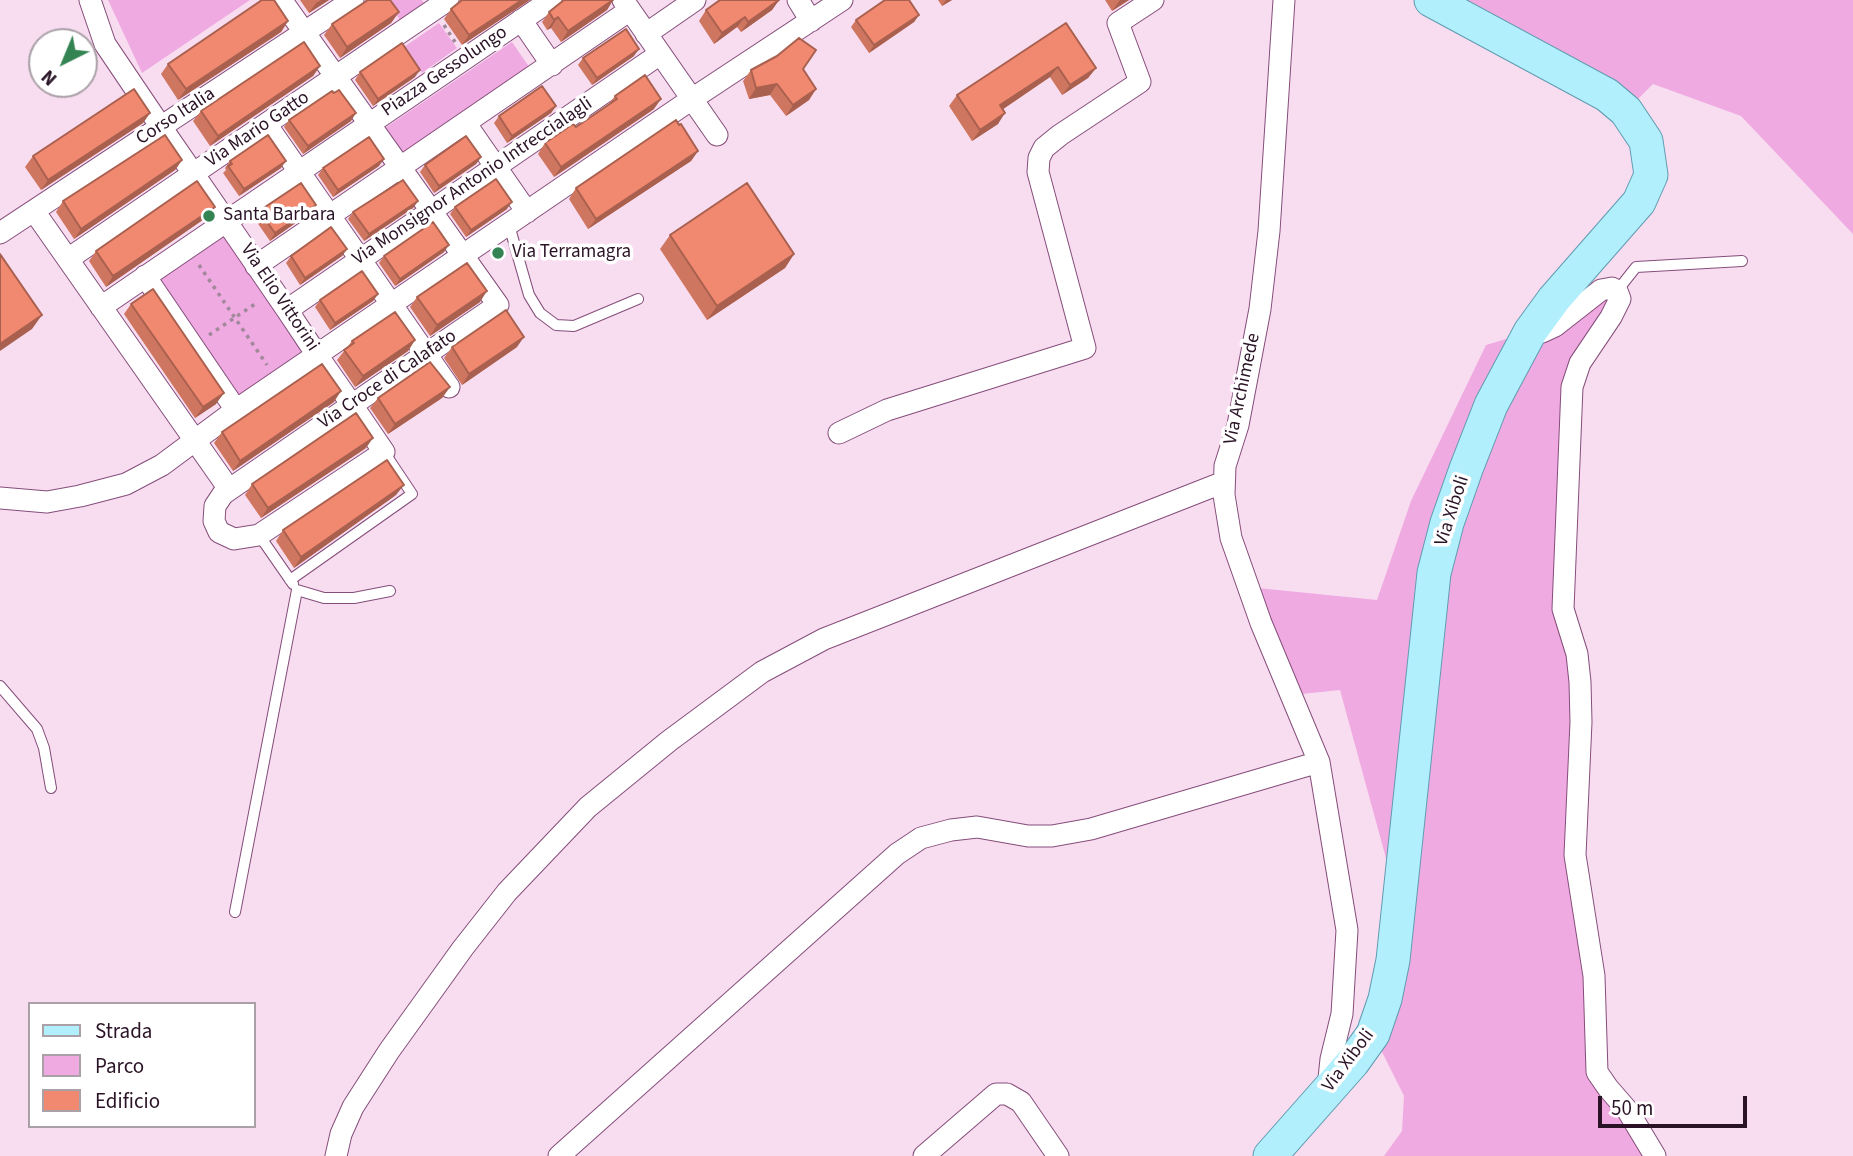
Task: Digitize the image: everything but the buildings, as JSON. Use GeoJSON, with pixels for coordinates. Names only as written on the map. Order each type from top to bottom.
{"type":"FeatureCollection","features":[{"type":"Feature","properties":{"kind":"main road","name":"Via Xiboli"},"geometry":{"type":"LineString","coordinates":[[1270,1156],[1353,1062],[1373,1034],[1385,999],[1393,960],[1434,573],[1447,523],[1491,405],[1530,332],[1554,299],[1639,202],[1650,175],[1646,141],[1626,111],[1608,96],[1431,0]]}},
{"type":"Feature","properties":{"kind":"street","name":"Via Elio Vittorini"},"geometry":{"type":"LineString","coordinates":[[90,0],[105,44],[384,452]]}},
{"type":"Feature","properties":{"kind":"street","name":"Corso Italia"},"geometry":{"type":"LineString","coordinates":[[0,233],[353,0]]}},
{"type":"Feature","properties":{"kind":"street","name":"Piazza Gessolungo"},"geometry":{"type":"LineString","coordinates":[[101,307],[551,0]]}},
{"type":"Feature","properties":{"kind":"street"},"geometry":{"type":"LineString","coordinates":[[646,34],[695,0]]}},
{"type":"Feature","properties":{"kind":"street"},"geometry":{"type":"LineString","coordinates":[[798,0],[811,21]]}},
{"type":"Feature","properties":{"kind":"street"},"geometry":{"type":"LineString","coordinates":[[0,498],[47,502],[126,484],[162,465],[236,410],[842,0]]}},
{"type":"Feature","properties":{"kind":"street"},"geometry":{"type":"LineString","coordinates":[[839,433],[887,410],[1085,348],[1038,172],[1039,158],[1044,148],[1060,135],[1140,82],[1118,23],[1153,0]]}},
{"type":"Feature","properties":{"kind":"street","name":"Via Archimede"},"geometry":{"type":"LineString","coordinates":[[1284,0],[1269,231],[1260,309],[1238,425],[1225,466],[1224,495],[1231,538],[1261,623],[1319,762],[1347,930],[1342,1014],[1331,1059],[1328,1090]]}},
{"type":"Feature","properties":{"kind":"street"},"geometry":{"type":"LineString","coordinates":[[282,1],[463,256]]}},
{"type":"Feature","properties":{"kind":"street","name":"Via Mario Gatto"},"geometry":{"type":"LineString","coordinates":[[68,259],[441,5]]}},
{"type":"Feature","properties":{"kind":"street"},"geometry":{"type":"LineString","coordinates":[[256,265],[552,65],[626,5],[717,135]]}},
{"type":"Feature","properties":{"kind":"street"},"geometry":{"type":"LineString","coordinates":[[521,20],[552,65]]}},
{"type":"Feature","properties":{"kind":"street","name":"Via Monsignor Antonio Intreccialagli"},"geometry":{"type":"LineString","coordinates":[[287,310],[660,54]]}},
{"type":"Feature","properties":{"kind":"street"},"geometry":{"type":"LineString","coordinates":[[266,124],[449,387]]}},
{"type":"Feature","properties":{"kind":"street"},"geometry":{"type":"LineString","coordinates":[[466,124],[527,212]]}},
{"type":"Feature","properties":{"kind":"street"},"geometry":{"type":"LineString","coordinates":[[34,211],[229,489],[215,506],[214,521],[219,532],[234,539],[259,536],[384,452]]}},
{"type":"Feature","properties":{"kind":"street","name":"Via Croce di Calafato"},"geometry":{"type":"LineString","coordinates":[[229,489],[498,305],[463,256]]}},
{"type":"Feature","properties":{"kind":"street"},"geometry":{"type":"LineString","coordinates":[[145,276],[236,410]]}},
{"type":"Feature","properties":{"kind":"street"},"geometry":{"type":"LineString","coordinates":[[1530,332],[1542,332],[1555,326],[1601,290],[1612,288],[1618,291],[1620,299],[1616,308],[1580,363],[1572,387],[1563,609],[1577,654],[1580,682],[1581,722],[1575,855],[1594,976],[1597,1072],[1628,1111],[1655,1156]]}},
{"type":"Feature","properties":{"kind":"street"},"geometry":{"type":"LineString","coordinates":[[335,1156],[353,1107],[389,1051],[507,892],[588,807],[669,741],[762,672],[824,639],[1224,482]]}},
{"type":"Feature","properties":{"kind":"street"},"geometry":{"type":"LineString","coordinates":[[559,1156],[897,854],[921,838],[977,827],[1028,836],[1052,836],[1091,829],[1319,762]]}},
{"type":"Feature","properties":{"kind":"street"},"geometry":{"type":"LineString","coordinates":[[924,1156],[996,1094],[1007,1094],[1021,1102],[1058,1156]]}},
{"type":"Feature","properties":{"kind":"lane"},"geometry":{"type":"LineString","coordinates":[[509,225],[529,295],[540,313],[556,325],[574,326],[638,299]]}},
{"type":"Feature","properties":{"kind":"lane"},"geometry":{"type":"LineString","coordinates":[[1618,291],[1636,267],[1742,261]]}},
{"type":"Feature","properties":{"kind":"lane"},"geometry":{"type":"LineString","coordinates":[[290,580],[412,494],[384,452]]}},
{"type":"Feature","properties":{"kind":"lane"},"geometry":{"type":"LineString","coordinates":[[259,536],[297,590],[324,598],[354,598],[390,591]]}},
{"type":"Feature","properties":{"kind":"lane"},"geometry":{"type":"LineString","coordinates":[[235,912],[297,590]]}},
{"type":"Feature","properties":{"kind":"lane"},"geometry":{"type":"LineString","coordinates":[[0,686],[37,729],[44,748],[51,788]]}},
{"type":"Feature","properties":{"kind":"path"},"geometry":{"type":"LineString","coordinates":[[441,5],[466,58]]}},
{"type":"Feature","properties":{"kind":"path"},"geometry":{"type":"LineString","coordinates":[[187,248],[278,382]]}},
{"type":"Feature","properties":{"kind":"path"},"geometry":{"type":"LineString","coordinates":[[193,346],[274,291]]}},
{"type":"Feature","properties":{"kind":"green space"},"geometry":{"type":"Polygon","coordinates":[[[108,0],[250,0],[142,73],[108,0]]]}},
{"type":"Feature","properties":{"kind":"green space"},"geometry":{"type":"Polygon","coordinates":[[[386,0],[422,0],[424,3],[400,20],[386,0]]]}},
{"type":"Feature","properties":{"kind":"green space"},"geometry":{"type":"Polygon","coordinates":[[[1431,0],[1853,0],[1853,234],[1741,116],[1653,84],[1626,111],[1431,0]]]}},
{"type":"Feature","properties":{"kind":"green space"},"geometry":{"type":"Polygon","coordinates":[[[439,23],[457,48],[422,73],[404,47],[439,23]]]}},
{"type":"Feature","properties":{"kind":"green space"},"geometry":{"type":"Polygon","coordinates":[[[512,42],[530,68],[403,154],[385,128],[512,42]]]}},
{"type":"Feature","properties":{"kind":"green space"},"geometry":{"type":"Polygon","coordinates":[[[225,231],[308,355],[237,403],[154,279],[225,231]]]}},
{"type":"Feature","properties":{"kind":"green space"},"geometry":{"type":"Polygon","coordinates":[[[1617,291],[1580,363],[1568,632],[1575,855],[1596,1060],[1655,1156],[1384,1156],[1402,1131],[1404,1096],[1373,1034],[1398,902],[1340,690],[1292,695],[1248,587],[1377,600],[1411,501],[1486,345],[1530,332],[1617,291]]]}},
{"type":"Feature","properties":{"kind":"place","name":"Santa Barbara"},"geometry":{"type":"Point","coordinates":[209,216]}},
{"type":"Feature","properties":{"kind":"place","name":"Via Terramagra"},"geometry":{"type":"Point","coordinates":[498,253]}}]}
